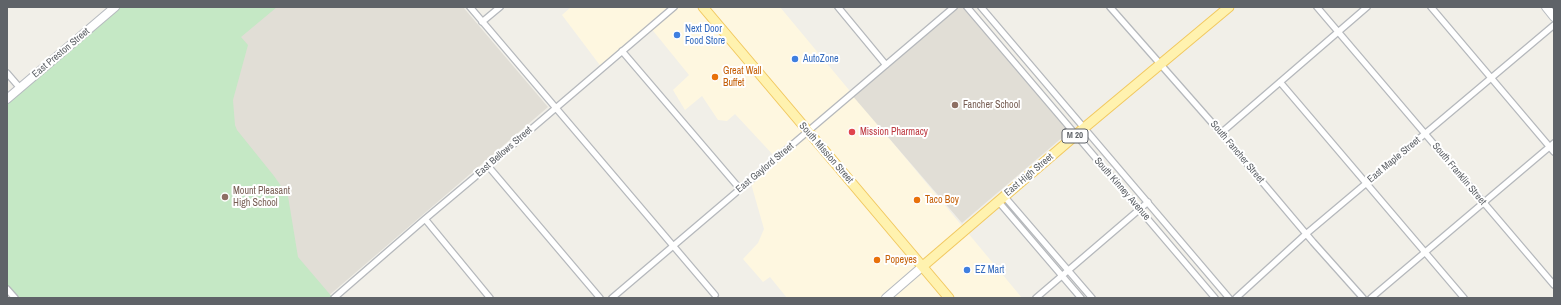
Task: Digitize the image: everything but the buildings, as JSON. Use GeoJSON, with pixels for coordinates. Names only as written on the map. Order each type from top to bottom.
{"type":"FeatureCollection","features":[{"type":"Feature","properties":{"kind":"main road","name":"South Mission Street"},"geometry":{"type":"LineString","coordinates":[[702,7],[949,298]]}},
{"type":"Feature","properties":{"kind":"main road","name":"East High Street"},"geometry":{"type":"LineString","coordinates":[[923,266],[1001,198],[1229,7]]}},
{"type":"Feature","properties":{"kind":"street","name":"East Preston Street"},"geometry":{"type":"LineString","coordinates":[[7,99],[115,7]]}},
{"type":"Feature","properties":{"kind":"street"},"geometry":{"type":"LineString","coordinates":[[470,7],[716,295]]}},
{"type":"Feature","properties":{"kind":"street"},"geometry":{"type":"LineString","coordinates":[[482,22],[500,7]]}},
{"type":"Feature","properties":{"kind":"street","name":"East Bellows Street"},"geometry":{"type":"LineString","coordinates":[[334,298],[424,219],[674,7]]}},
{"type":"Feature","properties":{"kind":"street"},"geometry":{"type":"LineString","coordinates":[[838,7],[886,65]]}},
{"type":"Feature","properties":{"kind":"street","name":"East Gaylord Street"},"geometry":{"type":"LineString","coordinates":[[612,298],[954,7]]}},
{"type":"Feature","properties":{"kind":"street","name":"South Kinney Avenue"},"geometry":{"type":"LineString","coordinates":[[966,7],[1215,298]]}},
{"type":"Feature","properties":{"kind":"street","name":"South Kinney Avenue"},"geometry":{"type":"LineString","coordinates":[[981,7],[1229,298]]}},
{"type":"Feature","properties":{"kind":"street","name":"South Fancher Street"},"geometry":{"type":"LineString","coordinates":[[1110,7],[1363,298]]}},
{"type":"Feature","properties":{"kind":"street","name":"South Franklin Street"},"geometry":{"type":"LineString","coordinates":[[1317,7],[1554,285]]}},
{"type":"Feature","properties":{"kind":"street"},"geometry":{"type":"LineString","coordinates":[[1221,133],[1367,7]]}},
{"type":"Feature","properties":{"kind":"street"},"geometry":{"type":"LineString","coordinates":[[1372,298],[1483,203],[1553,147],[1492,79],[1431,7]]}},
{"type":"Feature","properties":{"kind":"street"},"geometry":{"type":"LineString","coordinates":[[1546,7],[1554,17]]}},
{"type":"Feature","properties":{"kind":"street","name":"East Maple Street"},"geometry":{"type":"LineString","coordinates":[[1236,298],[1306,234],[1492,79],[1554,25]]}},
{"type":"Feature","properties":{"kind":"street"},"geometry":{"type":"LineString","coordinates":[[622,51],[740,189]]}},
{"type":"Feature","properties":{"kind":"street"},"geometry":{"type":"LineString","coordinates":[[7,73],[20,88]]}},
{"type":"Feature","properties":{"kind":"street"},"geometry":{"type":"LineString","coordinates":[[1280,82],[1464,298]]}},
{"type":"Feature","properties":{"kind":"street"},"geometry":{"type":"LineString","coordinates":[[488,166],[600,298]]}},
{"type":"Feature","properties":{"kind":"street"},"geometry":{"type":"LineString","coordinates":[[1001,198],[1092,298]]}},
{"type":"Feature","properties":{"kind":"street"},"geometry":{"type":"LineString","coordinates":[[1001,198],[1081,298]]}},
{"type":"Feature","properties":{"kind":"street"},"geometry":{"type":"LineString","coordinates":[[1036,298],[1148,202]]}},
{"type":"Feature","properties":{"kind":"street"},"geometry":{"type":"LineString","coordinates":[[424,219],[490,298]]}},
{"type":"Feature","properties":{"kind":"street","name":"East High Street"},"geometry":{"type":"LineString","coordinates":[[886,298],[923,266]]}},
{"type":"Feature","properties":{"kind":"street"},"geometry":{"type":"LineString","coordinates":[[7,289],[14,298]]}},
{"type":"Feature","properties":{"kind":"shaded area","name":"Mount Pleasant High School"},"geometry":{"type":"Polygon","coordinates":[[[132,7],[463,7],[548,107],[326,298],[7,114],[132,7]]]}},
{"type":"Feature","properties":{"kind":"shaded area"},"geometry":{"type":"Polygon","coordinates":[[[571,7],[780,7],[1022,298],[787,298],[770,277],[763,282],[743,259],[758,243],[764,229],[750,180],[776,158],[735,114],[727,121],[718,120],[702,96],[685,110],[673,90],[689,75],[650,27],[602,68],[562,15],[571,7]]]}},
{"type":"Feature","properties":{"kind":"shaded area","name":"Fancher School"},"geometry":{"type":"Polygon","coordinates":[[[954,7],[967,7],[1071,130],[962,223],[851,94],[954,7]]]}},
{"type":"Feature","properties":{"kind":"green space"},"geometry":{"type":"Polygon","coordinates":[[[115,7],[277,7],[241,37],[248,45],[233,100],[235,125],[237,130],[288,196],[298,257],[333,298],[15,298],[7,289],[7,99],[115,7]]]}},
{"type":"Feature","properties":{"kind":"place","name":"Next Door Food Store"},"geometry":{"type":"Point","coordinates":[677,35]}},
{"type":"Feature","properties":{"kind":"place","name":"AutoZone"},"geometry":{"type":"Point","coordinates":[795,59]}},
{"type":"Feature","properties":{"kind":"place","name":"Great Wall Buffet"},"geometry":{"type":"Point","coordinates":[715,77]}},
{"type":"Feature","properties":{"kind":"place","name":"Fancher School"},"geometry":{"type":"Point","coordinates":[955,105]}},
{"type":"Feature","properties":{"kind":"place","name":"Mission Pharmacy"},"geometry":{"type":"Point","coordinates":[852,132]}},
{"type":"Feature","properties":{"kind":"place","name":"Mount Pleasant High School"},"geometry":{"type":"Point","coordinates":[225,197]}},
{"type":"Feature","properties":{"kind":"place","name":"Taco Boy"},"geometry":{"type":"Point","coordinates":[917,200]}},
{"type":"Feature","properties":{"kind":"place","name":"Popeyes"},"geometry":{"type":"Point","coordinates":[877,260]}},
{"type":"Feature","properties":{"kind":"place","name":"EZ Mart"},"geometry":{"type":"Point","coordinates":[967,270]}}]}
